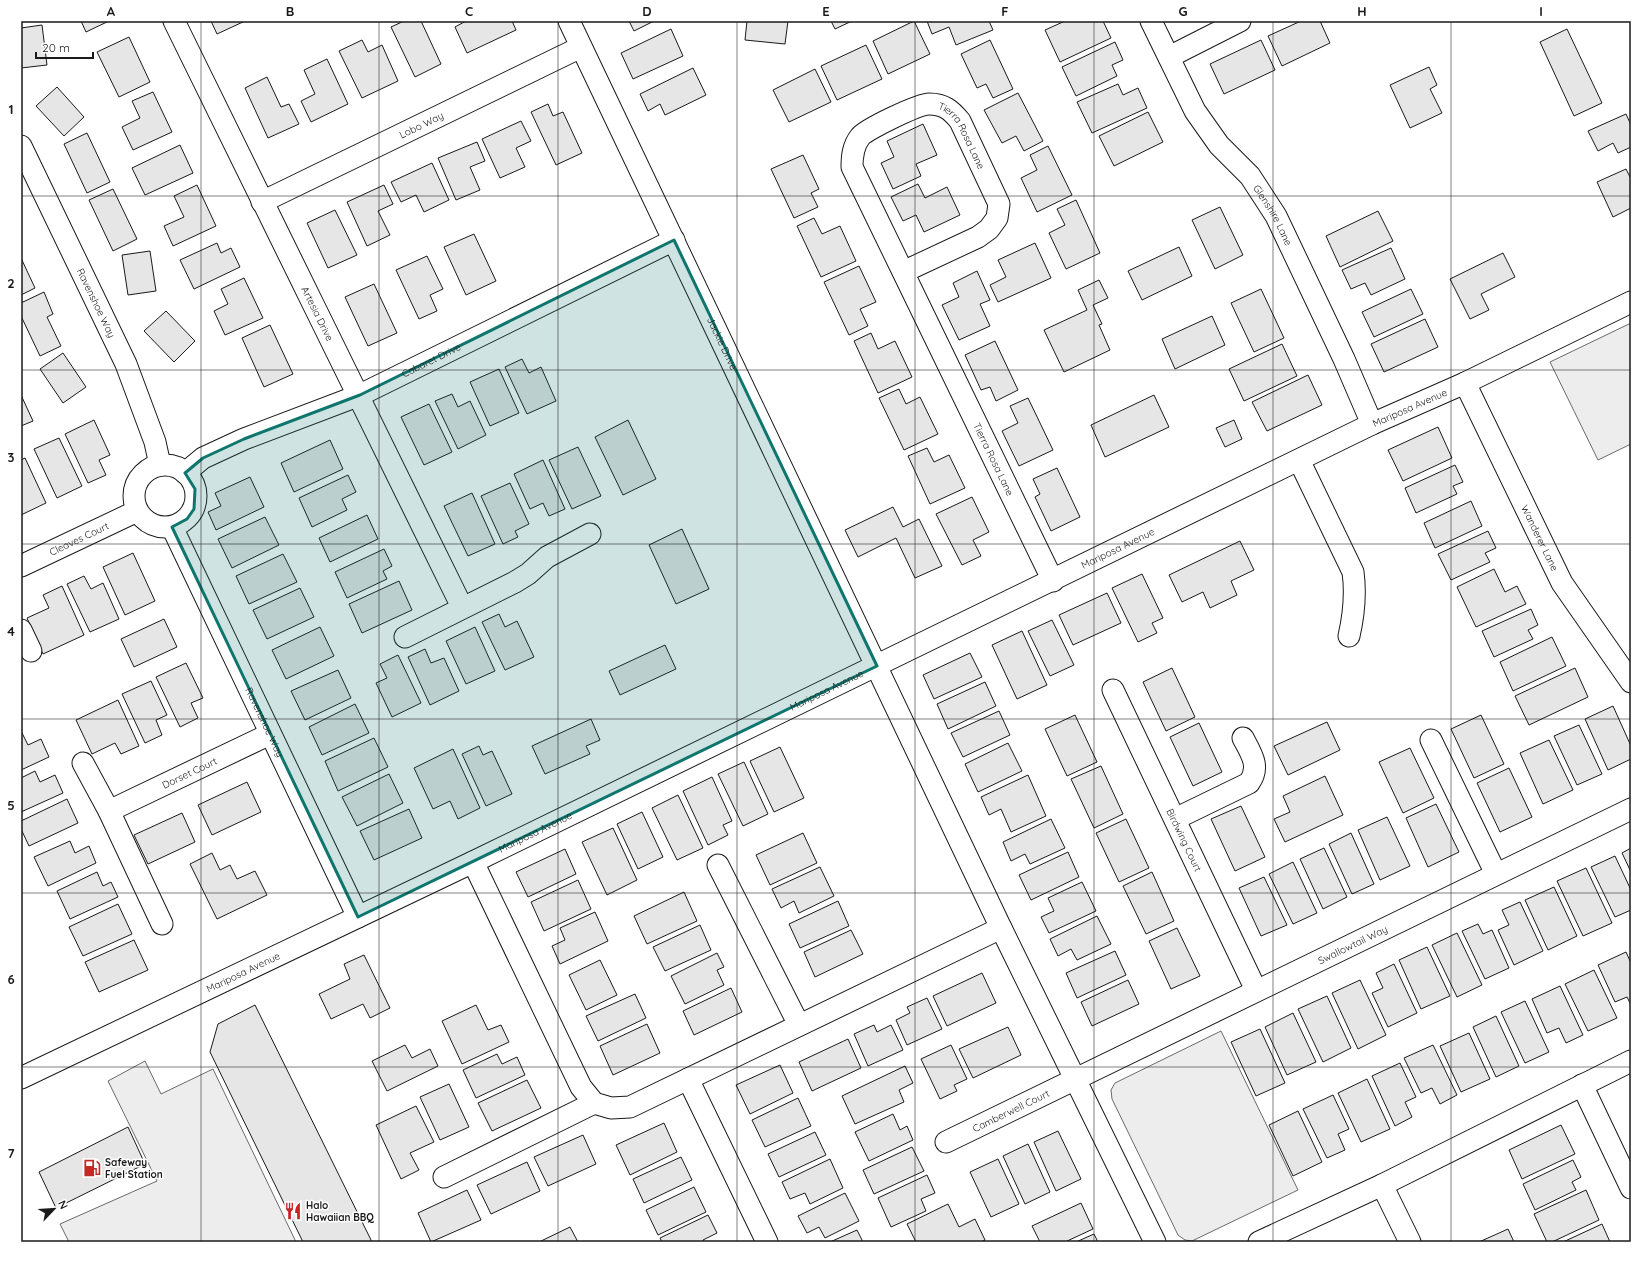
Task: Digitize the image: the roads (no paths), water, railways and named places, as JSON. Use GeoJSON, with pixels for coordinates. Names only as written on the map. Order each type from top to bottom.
{"type":"FeatureCollection","features":[{"type":"Feature","properties":{"kind":"street","name":"Artesia Drive"},"geometry":{"type":"LineString","coordinates":[[174,21],[262,202],[360,395],[462,607]]}},
{"type":"Feature","properties":{"kind":"street","name":"Jackie Drive"},"geometry":{"type":"LineString","coordinates":[[569,21],[1074,1079],[1155,1242]]}},
{"type":"Feature","properties":{"kind":"street","name":"Glenshire Lane"},"geometry":{"type":"LineString","coordinates":[[1151,21],[1195,111],[1219,145],[1250,176],[1276,216],[1372,424]]}},
{"type":"Feature","properties":{"kind":"street"},"geometry":{"type":"LineString","coordinates":[[1169,57],[1240,21]]}},
{"type":"Feature","properties":{"kind":"street","name":"Lobo Way"},"geometry":{"type":"LineString","coordinates":[[262,202],[581,47]]}},
{"type":"Feature","properties":{"kind":"street","name":"Tierra Rosa Lane"},"geometry":{"type":"LineString","coordinates":[[903,272],[978,237],[989,229],[997,218],[999,204],[960,121],[951,110],[940,105],[927,104],[871,128],[860,138],[852,152],[852,167],[1052,581]]}},
{"type":"Feature","properties":{"kind":"street","name":"Ravenshoe Way"},"geometry":{"type":"LineString","coordinates":[[21,146],[126,364],[155,442],[160,465]]}},
{"type":"Feature","properties":{"kind":"street","name":"Cabaret Drive"},"geometry":{"type":"LineString","coordinates":[[185,473],[203,458],[244,439],[360,395],[674,240]]}},
{"type":"Feature","properties":{"kind":"street","name":"Mariposa Avenue"},"geometry":{"type":"LineString","coordinates":[[21,1078],[473,862],[1372,424],[1465,383],[1631,302]]}},
{"type":"Feature","properties":{"kind":"street","name":"Wanderer Lane"},"geometry":{"type":"LineString","coordinates":[[1465,383],[1562,583],[1631,682]]}},
{"type":"Feature","properties":{"kind":"street"},"geometry":{"type":"LineString","coordinates":[[1299,460],[1349,562],[1352,572],[1355,589],[1349,636]]}},
{"type":"Feature","properties":{"kind":"street"},"geometry":{"type":"LineString","coordinates":[[160,465],[170,465],[185,473],[191,479],[195,490],[194,509],[187,519],[167,528],[153,526],[144,520],[137,511],[133,500],[134,489],[139,478],[149,469],[160,465]]}},
{"type":"Feature","properties":{"kind":"street","name":"Cleaves Court"},"geometry":{"type":"LineString","coordinates":[[21,566],[137,511]]}},
{"type":"Feature","properties":{"kind":"street","name":"Ravenshoe Way"},"geometry":{"type":"LineString","coordinates":[[172,527],[358,917]]}},
{"type":"Feature","properties":{"kind":"street"},"geometry":{"type":"LineString","coordinates":[[405,637],[462,607],[515,582],[528,574],[547,557],[590,534]]}},
{"type":"Feature","properties":{"kind":"street"},"geometry":{"type":"LineString","coordinates":[[21,630],[31,651]]}},
{"type":"Feature","properties":{"kind":"street","name":"Birdwing Court"},"geometry":{"type":"LineString","coordinates":[[1113,690],[1256,990]]}},
{"type":"Feature","properties":{"kind":"street","name":"Dorset Court"},"geometry":{"type":"LineString","coordinates":[[109,811],[270,734]]}},
{"type":"Feature","properties":{"kind":"street"},"geometry":{"type":"LineString","coordinates":[[1175,819],[1249,783],[1254,776],[1256,769],[1254,761],[1243,738]]}},
{"type":"Feature","properties":{"kind":"street"},"geometry":{"type":"LineString","coordinates":[[1431,740],[1496,874]]}},
{"type":"Feature","properties":{"kind":"street"},"geometry":{"type":"LineString","coordinates":[[83,763],[109,811],[162,924]]}},
{"type":"Feature","properties":{"kind":"street","name":"Swallowtail Way"},"geometry":{"type":"LineString","coordinates":[[1074,1079],[1631,809]]}},
{"type":"Feature","properties":{"kind":"street"},"geometry":{"type":"LineString","coordinates":[[473,862],[581,1088],[594,1103],[611,1108],[630,1107],[1002,928]]}},
{"type":"Feature","properties":{"kind":"street"},"geometry":{"type":"LineString","coordinates":[[718,865],[799,1025]]}},
{"type":"Feature","properties":{"kind":"street"},"geometry":{"type":"LineString","coordinates":[[1259,1242],[1382,1185],[1631,1061]]}},
{"type":"Feature","properties":{"kind":"street"},"geometry":{"type":"LineString","coordinates":[[688,1079],[767,1242]]}},
{"type":"Feature","properties":{"kind":"street","name":"Camberwell Court"},"geometry":{"type":"LineString","coordinates":[[946,1142],[1074,1079]]}},
{"type":"Feature","properties":{"kind":"street"},"geometry":{"type":"LineString","coordinates":[[1582,1085],[1631,1188]]}},
{"type":"Feature","properties":{"kind":"street"},"geometry":{"type":"LineString","coordinates":[[444,1177],[594,1103]]}},
{"type":"Feature","properties":{"kind":"street"},"geometry":{"type":"LineString","coordinates":[[1382,1185],[1410,1242]]}},
{"type":"Feature","properties":{"kind":"place","name":"Safeway Fuel Station"},"geometry":{"type":"Point","coordinates":[92,1168]}},
{"type":"Feature","properties":{"kind":"place","name":"Halo Hawaiian BBQ"},"geometry":{"type":"Point","coordinates":[293,1211]}}]}
